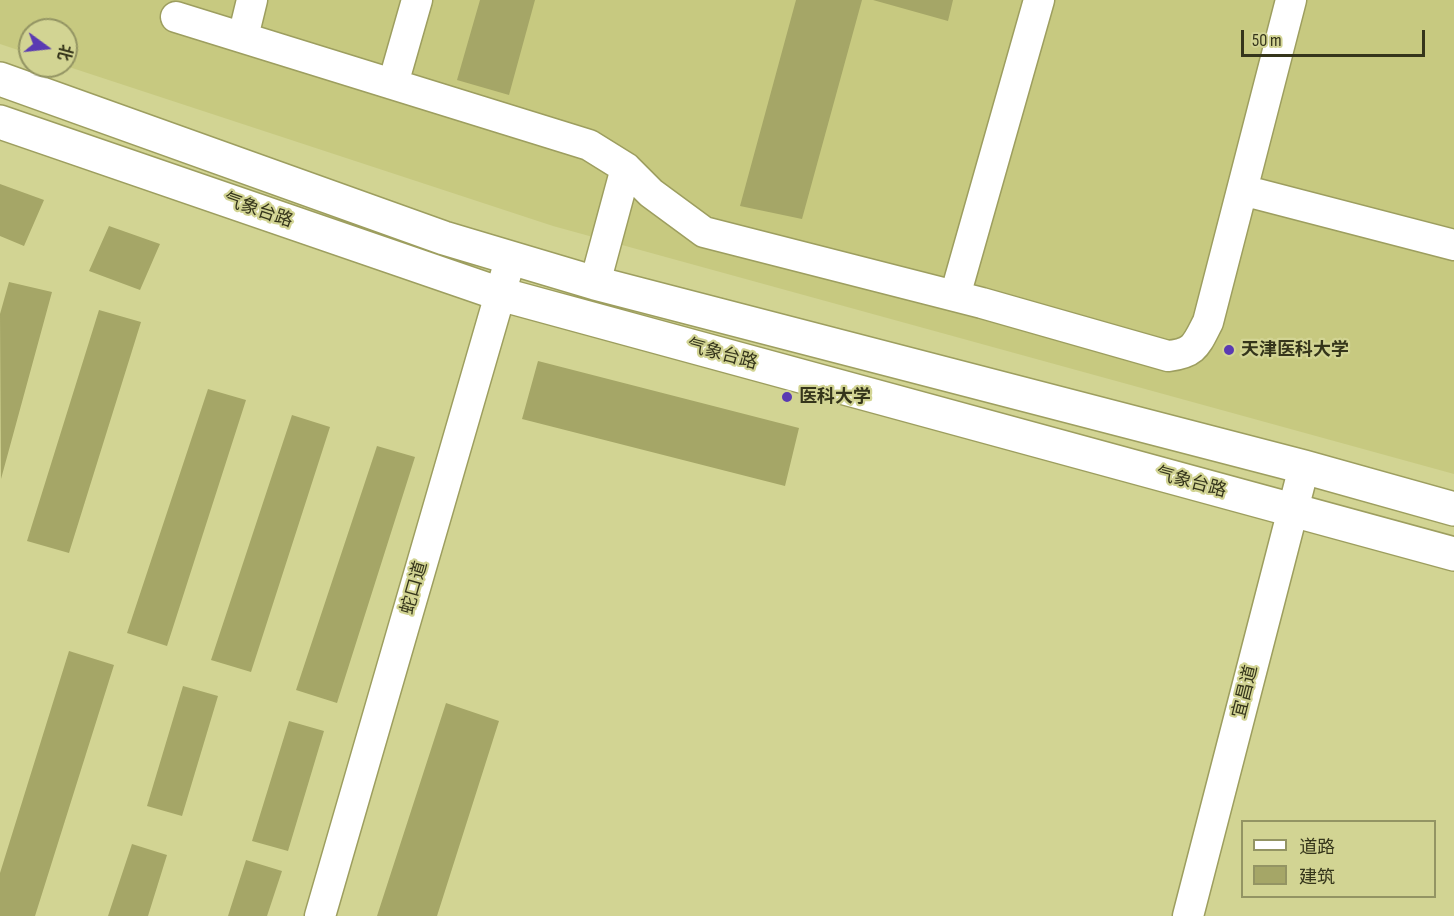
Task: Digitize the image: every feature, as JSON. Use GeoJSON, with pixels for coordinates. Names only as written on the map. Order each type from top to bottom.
{"type":"FeatureCollection","features":[{"type":"Feature","properties":{"kind":"main road","name":"气象台路"},"geometry":{"type":"LineString","coordinates":[[0,79],[510,260],[1304,467],[1454,509]]}},
{"type":"Feature","properties":{"kind":"main road","name":"气象台路"},"geometry":{"type":"LineString","coordinates":[[0,122],[500,294],[1454,554]]}},
{"type":"Feature","properties":{"kind":"street"},"geometry":{"type":"LineString","coordinates":[[243,37],[252,0]]}},
{"type":"Feature","properties":{"kind":"street"},"geometry":{"type":"LineString","coordinates":[[393,84],[417,0]]}},
{"type":"Feature","properties":{"kind":"street"},"geometry":{"type":"LineString","coordinates":[[956,296],[1039,0]]}},
{"type":"Feature","properties":{"kind":"street"},"geometry":{"type":"LineString","coordinates":[[176,17],[589,145],[626,168],[651,193],[704,232],[956,296],[1168,356],[1186,354],[1197,343],[1208,322],[1291,0]]}},
{"type":"Feature","properties":{"kind":"street"},"geometry":{"type":"LineString","coordinates":[[595,284],[626,168]]}},
{"type":"Feature","properties":{"kind":"street"},"geometry":{"type":"LineString","coordinates":[[1242,190],[1454,245]]}},
{"type":"Feature","properties":{"kind":"street","name":"蛇口道"},"geometry":{"type":"LineString","coordinates":[[320,916],[510,260]]}},
{"type":"Feature","properties":{"kind":"street","name":"宜昌道"},"geometry":{"type":"LineString","coordinates":[[1188,916],[1304,467]]}},
{"type":"Feature","properties":{"kind":"shaded area","name":"天津医科大学"},"geometry":{"type":"Polygon","coordinates":[[[0,0],[1454,0],[1454,474],[553,226],[78,70],[78,18],[18,18],[18,50],[0,44],[0,0]]]}},
{"type":"Feature","properties":{"kind":"building"},"geometry":{"type":"Polygon","coordinates":[[[480,0],[535,0],[509,95],[457,80],[480,0]]]}},
{"type":"Feature","properties":{"kind":"building"},"geometry":{"type":"Polygon","coordinates":[[[796,0],[862,0],[802,219],[740,206],[796,0]]]}},
{"type":"Feature","properties":{"kind":"building"},"geometry":{"type":"Polygon","coordinates":[[[873,0],[953,0],[948,21],[873,0]]]}},
{"type":"Feature","properties":{"kind":"building"},"geometry":{"type":"Polygon","coordinates":[[[0,184],[44,200],[24,246],[0,236],[0,184]]]}},
{"type":"Feature","properties":{"kind":"building"},"geometry":{"type":"Polygon","coordinates":[[[109,226],[160,244],[140,290],[89,271],[109,226]]]}},
{"type":"Feature","properties":{"kind":"building"},"geometry":{"type":"Polygon","coordinates":[[[9,282],[52,292],[1,479],[0,314],[9,282]]]}},
{"type":"Feature","properties":{"kind":"building"},"geometry":{"type":"Polygon","coordinates":[[[99,310],[141,322],[69,553],[27,541],[99,310]]]}},
{"type":"Feature","properties":{"kind":"building"},"geometry":{"type":"Polygon","coordinates":[[[538,361],[799,428],[785,486],[522,419],[538,361]]]}},
{"type":"Feature","properties":{"kind":"building"},"geometry":{"type":"Polygon","coordinates":[[[208,389],[246,400],[167,646],[127,633],[208,389]]]}},
{"type":"Feature","properties":{"kind":"building"},"geometry":{"type":"Polygon","coordinates":[[[292,415],[330,427],[251,672],[211,660],[292,415]]]}},
{"type":"Feature","properties":{"kind":"building"},"geometry":{"type":"Polygon","coordinates":[[[377,446],[415,457],[337,703],[296,690],[377,446]]]}},
{"type":"Feature","properties":{"kind":"building"},"geometry":{"type":"Polygon","coordinates":[[[69,651],[114,665],[35,916],[0,916],[0,873],[69,651]]]}},
{"type":"Feature","properties":{"kind":"building"},"geometry":{"type":"Polygon","coordinates":[[[183,686],[218,696],[182,816],[147,806],[183,686]]]}},
{"type":"Feature","properties":{"kind":"building"},"geometry":{"type":"Polygon","coordinates":[[[446,703],[499,721],[437,916],[377,916],[446,703]]]}},
{"type":"Feature","properties":{"kind":"building"},"geometry":{"type":"Polygon","coordinates":[[[289,721],[324,731],[288,851],[252,841],[289,721]]]}},
{"type":"Feature","properties":{"kind":"building"},"geometry":{"type":"Polygon","coordinates":[[[132,844],[167,855],[148,916],[108,916],[132,844]]]}},
{"type":"Feature","properties":{"kind":"building"},"geometry":{"type":"Polygon","coordinates":[[[246,860],[282,871],[267,916],[228,916],[246,860]]]}},
{"type":"Feature","properties":{"kind":"place","name":"天津医科大学"},"geometry":{"type":"Point","coordinates":[1229,350]}},
{"type":"Feature","properties":{"kind":"place","name":"医科大学"},"geometry":{"type":"Point","coordinates":[787,397]}}]}
